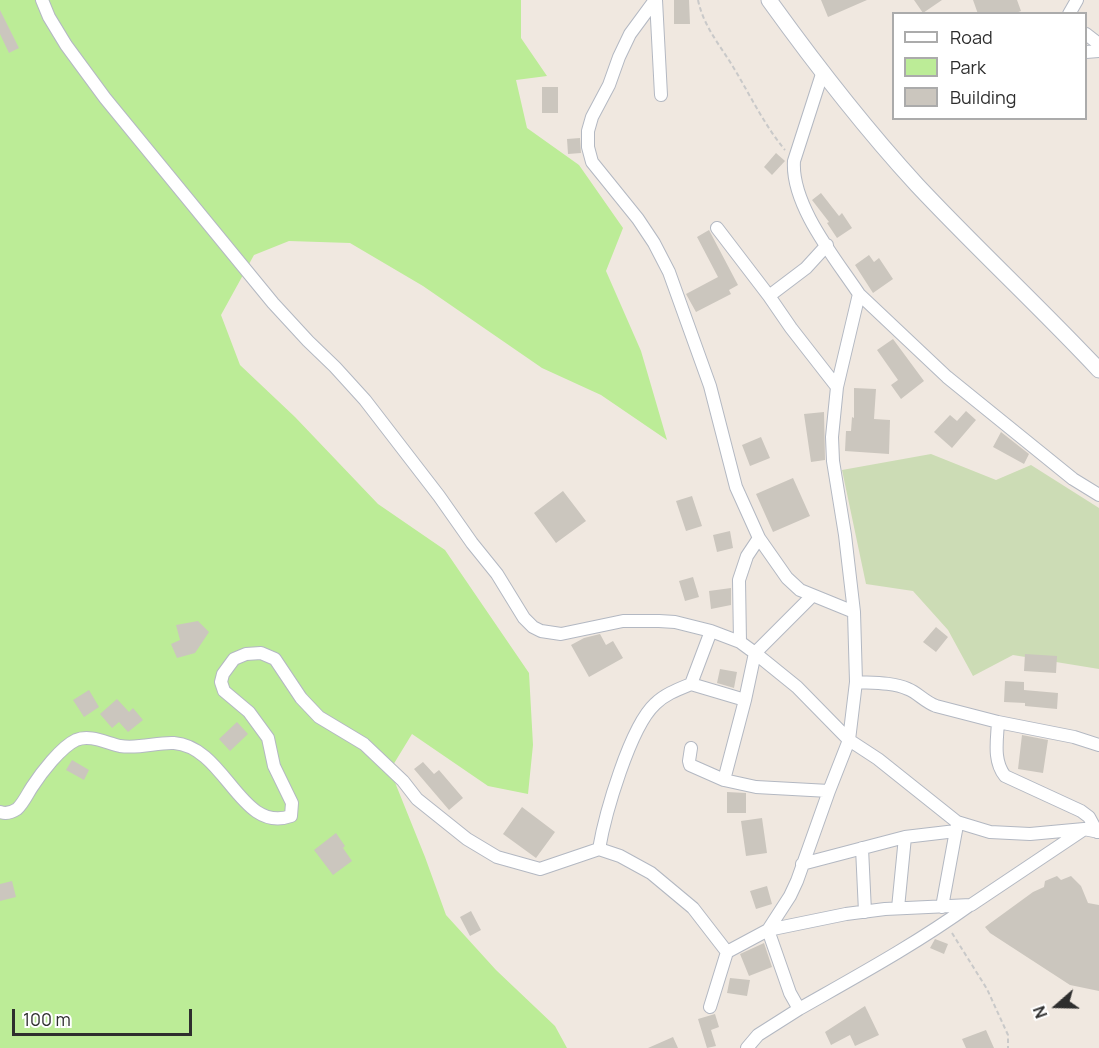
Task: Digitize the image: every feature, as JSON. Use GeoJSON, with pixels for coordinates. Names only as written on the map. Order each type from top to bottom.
{"type":"FeatureCollection","features":[{"type":"Feature","properties":{"kind":"street"},"geometry":{"type":"LineString","coordinates":[[42,0],[49,17],[66,45],[105,98],[273,303],[365,400],[497,574],[533,627],[541,631],[561,634],[623,621],[675,622],[711,631],[740,642],[797,687],[849,740],[878,759],[957,826]]}},
{"type":"Feature","properties":{"kind":"street"},"geometry":{"type":"LineString","coordinates":[[655,0],[661,95]]}},
{"type":"Feature","properties":{"kind":"street"},"geometry":{"type":"LineString","coordinates":[[655,0],[630,34],[609,85],[592,117],[588,131],[588,147],[592,162],[638,219],[669,272],[711,386],[736,487],[759,538],[787,578],[800,590],[854,612]]}},
{"type":"Feature","properties":{"kind":"street"},"geometry":{"type":"LineString","coordinates":[[769,0],[822,74],[918,185],[1099,370]]}},
{"type":"Feature","properties":{"kind":"street"},"geometry":{"type":"LineString","coordinates":[[1087,35],[1099,44]]}},
{"type":"Feature","properties":{"kind":"street"},"geometry":{"type":"LineString","coordinates":[[822,74],[794,160],[795,183],[799,198],[859,294],[947,377],[1073,479],[1099,495]]}},
{"type":"Feature","properties":{"kind":"street"},"geometry":{"type":"LineString","coordinates":[[717,228],[769,296],[790,328],[837,387]]}},
{"type":"Feature","properties":{"kind":"street"},"geometry":{"type":"LineString","coordinates":[[769,296],[806,268],[827,245]]}},
{"type":"Feature","properties":{"kind":"street"},"geometry":{"type":"LineString","coordinates":[[768,930],[790,896],[849,740],[856,682],[854,612],[833,461],[832,437],[837,387],[859,294]]}},
{"type":"Feature","properties":{"kind":"street"},"geometry":{"type":"LineString","coordinates":[[740,642],[739,580],[747,556],[759,538]]}},
{"type":"Feature","properties":{"kind":"street"},"geometry":{"type":"LineString","coordinates":[[724,780],[755,653],[812,596]]}},
{"type":"Feature","properties":{"kind":"street"},"geometry":{"type":"LineString","coordinates":[[691,684],[711,631]]}},
{"type":"Feature","properties":{"kind":"street"},"geometry":{"type":"LineString","coordinates":[[0,813],[7,814],[18,808],[64,748],[77,740],[89,737],[123,746],[145,747],[175,743],[194,749],[211,761],[247,806],[266,817],[280,820],[291,816],[292,803],[274,766],[268,738],[249,712],[224,691],[221,681],[223,674],[234,659],[246,654],[261,652],[274,659],[301,698],[319,717],[364,744],[403,781],[417,799],[441,820],[477,845],[497,857],[540,869],[599,849],[620,856],[674,891],[693,908],[727,952]]}},
{"type":"Feature","properties":{"kind":"street"},"geometry":{"type":"LineString","coordinates":[[856,682],[902,686],[915,692],[928,703],[999,723],[1074,737],[1099,745]]}},
{"type":"Feature","properties":{"kind":"street"},"geometry":{"type":"LineString","coordinates":[[599,849],[604,822],[629,747],[654,704],[691,684],[745,700]]}},
{"type":"Feature","properties":{"kind":"street"},"geometry":{"type":"LineString","coordinates":[[999,723],[996,755],[999,769],[1005,776],[1081,811],[1089,817],[1098,832]]}},
{"type":"Feature","properties":{"kind":"street"},"geometry":{"type":"LineString","coordinates":[[691,748],[690,765],[724,780],[756,787],[829,790]]}},
{"type":"Feature","properties":{"kind":"street"},"geometry":{"type":"LineString","coordinates":[[942,907],[957,826]]}},
{"type":"Feature","properties":{"kind":"street"},"geometry":{"type":"LineString","coordinates":[[802,864],[957,826],[990,832],[1030,834],[1084,829],[1098,832]]}},
{"type":"Feature","properties":{"kind":"street"},"geometry":{"type":"LineString","coordinates":[[747,1048],[758,1035],[945,923],[1084,829]]}},
{"type":"Feature","properties":{"kind":"street"},"geometry":{"type":"LineString","coordinates":[[898,908],[905,837]]}},
{"type":"Feature","properties":{"kind":"street"},"geometry":{"type":"LineString","coordinates":[[862,848],[865,912]]}},
{"type":"Feature","properties":{"kind":"street"},"geometry":{"type":"LineString","coordinates":[[711,1007],[727,952],[768,930],[865,912],[898,908],[971,905]]}},
{"type":"Feature","properties":{"kind":"street"},"geometry":{"type":"LineString","coordinates":[[768,930],[790,993],[799,1009]]}},
{"type":"Feature","properties":{"kind":"path"},"geometry":{"type":"LineString","coordinates":[[698,0],[711,34],[730,60],[778,141],[794,160]]}},
{"type":"Feature","properties":{"kind":"path"},"geometry":{"type":"LineString","coordinates":[[945,923],[960,943],[987,989],[1008,1035],[1008,1048]]}},
{"type":"Feature","properties":{"kind":"green space"},"geometry":{"type":"Polygon","coordinates":[[[0,0],[521,0],[521,38],[547,76],[516,80],[527,128],[579,165],[623,228],[606,271],[641,351],[667,440],[601,395],[542,368],[423,286],[350,243],[289,241],[254,255],[221,315],[240,365],[295,417],[378,504],[445,550],[529,673],[533,745],[528,794],[488,786],[412,734],[390,770],[446,915],[496,970],[555,1026],[567,1048],[0,1048],[0,0]]]}},
{"type":"Feature","properties":{"kind":"green space"},"geometry":{"type":"Polygon","coordinates":[[[931,454],[996,480],[1031,465],[1099,508],[1099,669],[1013,655],[973,676],[948,630],[913,591],[866,584],[842,470],[931,454]]]}},
{"type":"Feature","properties":{"kind":"building"},"geometry":{"type":"Polygon","coordinates":[[[674,0],[689,0],[690,24],[674,24],[674,0]]]}},
{"type":"Feature","properties":{"kind":"building"},"geometry":{"type":"Polygon","coordinates":[[[821,0],[867,0],[828,17],[821,0]]]}},
{"type":"Feature","properties":{"kind":"building"},"geometry":{"type":"Polygon","coordinates":[[[914,0],[942,0],[924,12],[914,0]]]}},
{"type":"Feature","properties":{"kind":"building"},"geometry":{"type":"Polygon","coordinates":[[[973,0],[1017,0],[1021,11],[1018,12],[977,12],[973,0]]]}},
{"type":"Feature","properties":{"kind":"building"},"geometry":{"type":"Polygon","coordinates":[[[0,10],[19,48],[9,53],[0,34],[0,10]]]}},
{"type":"Feature","properties":{"kind":"building"},"geometry":{"type":"Polygon","coordinates":[[[542,87],[558,87],[558,113],[542,113],[542,87]]]}},
{"type":"Feature","properties":{"kind":"building"},"geometry":{"type":"Polygon","coordinates":[[[580,138],[581,153],[568,154],[567,139],[580,138]]]}},
{"type":"Feature","properties":{"kind":"building"},"geometry":{"type":"Polygon","coordinates":[[[776,153],[785,161],[772,175],[764,167],[776,153]]]}},
{"type":"Feature","properties":{"kind":"building"},"geometry":{"type":"Polygon","coordinates":[[[821,193],[839,216],[842,213],[852,228],[837,238],[827,223],[829,222],[812,200],[821,193]]]}},
{"type":"Feature","properties":{"kind":"building"},"geometry":{"type":"Polygon","coordinates":[[[709,230],[738,285],[729,290],[731,294],[696,312],[686,294],[718,277],[697,237],[709,230]]]}},
{"type":"Feature","properties":{"kind":"building"},"geometry":{"type":"Polygon","coordinates":[[[869,255],[874,262],[879,258],[893,279],[873,293],[855,265],[869,255]]]}},
{"type":"Feature","properties":{"kind":"building"},"geometry":{"type":"Polygon","coordinates":[[[893,339],[924,381],[901,399],[891,385],[898,380],[877,350],[893,339]]]}},
{"type":"Feature","properties":{"kind":"building"},"geometry":{"type":"Polygon","coordinates":[[[854,388],[876,389],[874,419],[890,420],[889,454],[845,451],[846,431],[851,431],[852,417],[854,418],[854,388]]]}},
{"type":"Feature","properties":{"kind":"building"},"geometry":{"type":"Polygon","coordinates":[[[966,411],[976,420],[952,448],[934,432],[950,415],[957,421],[966,411]]]}},
{"type":"Feature","properties":{"kind":"building"},"geometry":{"type":"Polygon","coordinates":[[[824,412],[825,460],[811,462],[804,414],[824,412]]]}},
{"type":"Feature","properties":{"kind":"building"},"geometry":{"type":"Polygon","coordinates":[[[1001,432],[1029,454],[1024,464],[993,447],[1001,432]]]}},
{"type":"Feature","properties":{"kind":"building"},"geometry":{"type":"Polygon","coordinates":[[[761,437],[770,458],[750,466],[742,445],[761,437]]]}},
{"type":"Feature","properties":{"kind":"building"},"geometry":{"type":"Polygon","coordinates":[[[793,478],[810,516],[773,532],[756,494],[793,478]]]}},
{"type":"Feature","properties":{"kind":"building"},"geometry":{"type":"Polygon","coordinates":[[[563,491],[586,521],[556,543],[534,513],[563,491]]]}},
{"type":"Feature","properties":{"kind":"building"},"geometry":{"type":"Polygon","coordinates":[[[692,496],[702,526],[686,531],[676,501],[692,496]]]}},
{"type":"Feature","properties":{"kind":"building"},"geometry":{"type":"Polygon","coordinates":[[[730,531],[733,548],[717,552],[713,535],[730,531]]]}},
{"type":"Feature","properties":{"kind":"building"},"geometry":{"type":"Polygon","coordinates":[[[693,577],[699,597],[685,601],[679,581],[693,577]]]}},
{"type":"Feature","properties":{"kind":"building"},"geometry":{"type":"Polygon","coordinates":[[[731,588],[731,605],[711,609],[709,591],[731,588]]]}},
{"type":"Feature","properties":{"kind":"building"},"geometry":{"type":"Polygon","coordinates":[[[198,621],[209,632],[195,653],[177,658],[171,644],[180,640],[176,625],[198,621]]]}},
{"type":"Feature","properties":{"kind":"building"},"geometry":{"type":"Polygon","coordinates":[[[936,627],[948,637],[936,652],[923,642],[936,627]]]}},
{"type":"Feature","properties":{"kind":"building"},"geometry":{"type":"Polygon","coordinates":[[[600,634],[606,645],[613,641],[623,658],[589,677],[571,645],[584,638],[600,634]]]}},
{"type":"Feature","properties":{"kind":"building"},"geometry":{"type":"Polygon","coordinates":[[[1025,654],[1057,656],[1056,673],[1024,671],[1025,654]]]}},
{"type":"Feature","properties":{"kind":"building"},"geometry":{"type":"Polygon","coordinates":[[[720,669],[737,672],[734,688],[717,683],[720,669]]]}},
{"type":"Feature","properties":{"kind":"building"},"geometry":{"type":"Polygon","coordinates":[[[1005,681],[1024,682],[1024,690],[1058,693],[1057,709],[1004,702],[1005,681]]]}},
{"type":"Feature","properties":{"kind":"building"},"geometry":{"type":"Polygon","coordinates":[[[89,690],[99,707],[84,717],[73,700],[89,690]]]}},
{"type":"Feature","properties":{"kind":"building"},"geometry":{"type":"Polygon","coordinates":[[[117,699],[129,712],[133,708],[143,720],[128,732],[119,722],[112,728],[100,714],[117,699]]]}},
{"type":"Feature","properties":{"kind":"building"},"geometry":{"type":"Polygon","coordinates":[[[237,722],[248,734],[230,751],[219,739],[237,722]]]}},
{"type":"Feature","properties":{"kind":"building"},"geometry":{"type":"Polygon","coordinates":[[[1022,735],[1048,740],[1043,773],[1018,769],[1022,735]]]}},
{"type":"Feature","properties":{"kind":"building"},"geometry":{"type":"Polygon","coordinates":[[[72,760],[89,770],[84,780],[66,770],[72,760]]]}},
{"type":"Feature","properties":{"kind":"building"},"geometry":{"type":"Polygon","coordinates":[[[423,762],[434,774],[439,770],[463,798],[449,810],[414,769],[423,762]]]}},
{"type":"Feature","properties":{"kind":"building"},"geometry":{"type":"Polygon","coordinates":[[[727,792],[746,793],[746,813],[727,813],[727,792]]]}},
{"type":"Feature","properties":{"kind":"building"},"geometry":{"type":"Polygon","coordinates":[[[522,807],[555,832],[536,858],[503,834],[522,807]]]}},
{"type":"Feature","properties":{"kind":"building"},"geometry":{"type":"Polygon","coordinates":[[[762,818],[767,853],[746,856],[741,821],[762,818]]]}},
{"type":"Feature","properties":{"kind":"building"},"geometry":{"type":"Polygon","coordinates":[[[336,833],[352,861],[333,875],[314,850],[336,833]]]}},
{"type":"Feature","properties":{"kind":"building"},"geometry":{"type":"Polygon","coordinates":[[[1057,876],[1061,880],[1071,876],[1081,886],[1088,903],[1099,905],[1099,991],[1070,985],[990,933],[985,927],[1033,892],[1044,887],[1045,881],[1057,876]]]}},
{"type":"Feature","properties":{"kind":"building"},"geometry":{"type":"Polygon","coordinates":[[[12,881],[16,897],[0,901],[0,884],[12,881]]]}},
{"type":"Feature","properties":{"kind":"building"},"geometry":{"type":"Polygon","coordinates":[[[767,886],[772,904],[756,909],[750,891],[767,886]]]}},
{"type":"Feature","properties":{"kind":"building"},"geometry":{"type":"Polygon","coordinates":[[[471,911],[481,930],[470,936],[460,917],[471,911]]]}},
{"type":"Feature","properties":{"kind":"building"},"geometry":{"type":"Polygon","coordinates":[[[935,939],[948,944],[944,954],[930,948],[935,939]]]}},
{"type":"Feature","properties":{"kind":"building"},"geometry":{"type":"Polygon","coordinates":[[[764,943],[772,967],[749,976],[740,954],[764,943]]]}},
{"type":"Feature","properties":{"kind":"building"},"geometry":{"type":"Polygon","coordinates":[[[730,978],[750,980],[747,996],[727,993],[730,978]]]}},
{"type":"Feature","properties":{"kind":"building"},"geometry":{"type":"Polygon","coordinates":[[[865,1006],[879,1035],[855,1046],[850,1035],[831,1045],[825,1032],[865,1006]]]}},
{"type":"Feature","properties":{"kind":"building"},"geometry":{"type":"Polygon","coordinates":[[[715,1014],[719,1027],[711,1030],[716,1046],[707,1048],[698,1019],[715,1014]]]}},
{"type":"Feature","properties":{"kind":"building"},"geometry":{"type":"Polygon","coordinates":[[[986,1030],[994,1048],[966,1048],[962,1039],[986,1030]]]}},
{"type":"Feature","properties":{"kind":"building"},"geometry":{"type":"Polygon","coordinates":[[[673,1037],[678,1048],[648,1048],[673,1037]]]}}]}
